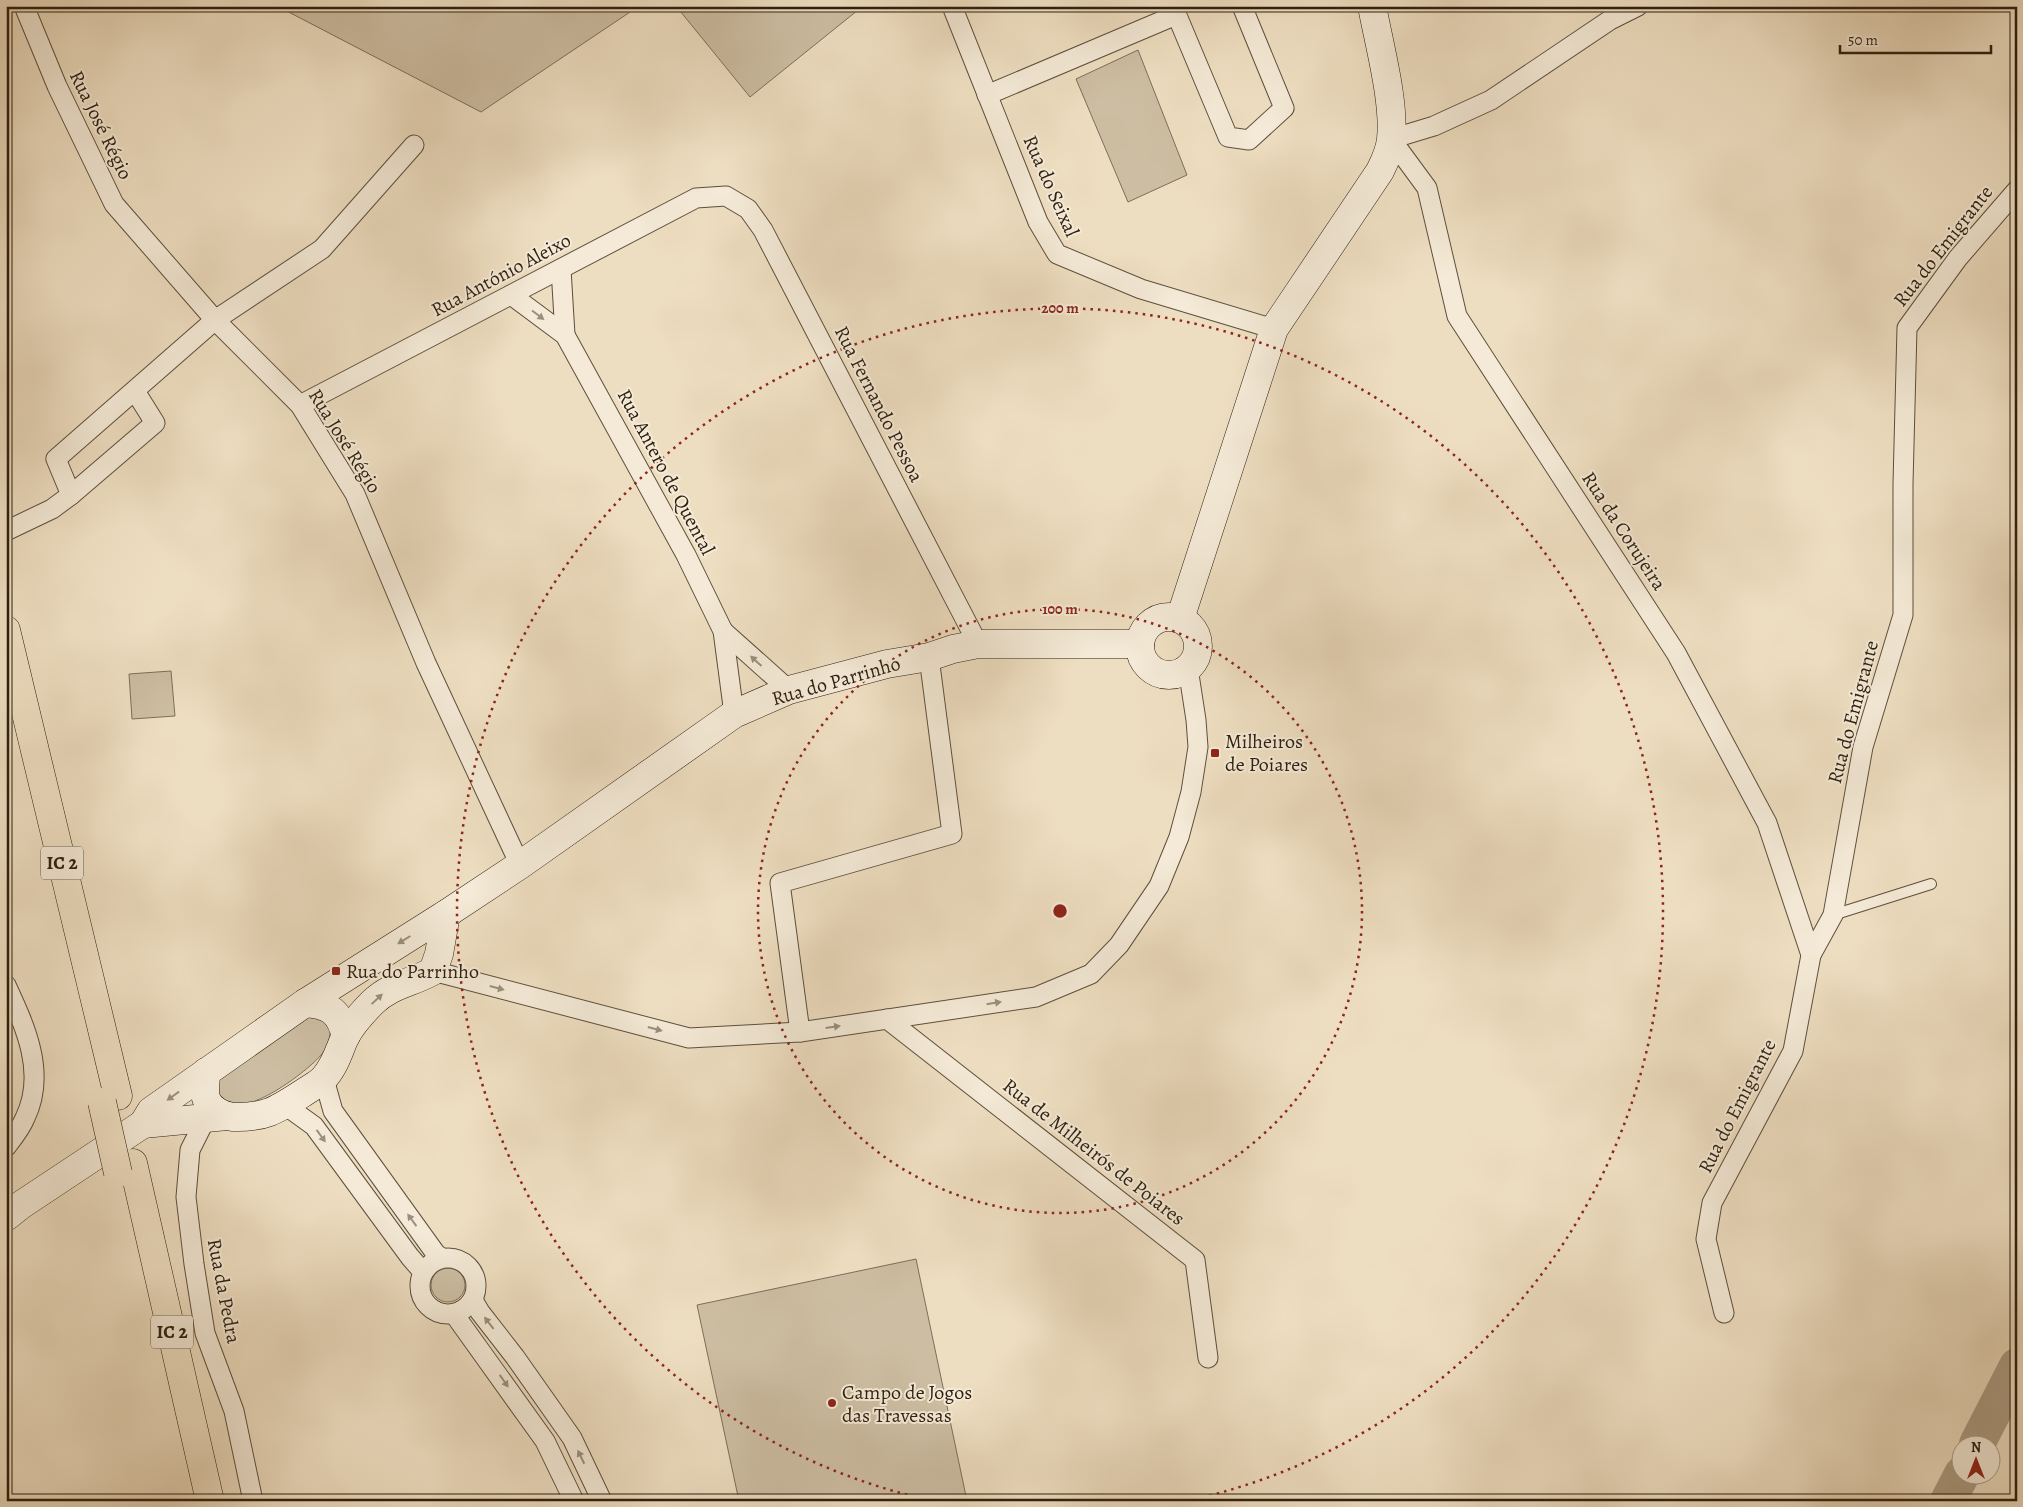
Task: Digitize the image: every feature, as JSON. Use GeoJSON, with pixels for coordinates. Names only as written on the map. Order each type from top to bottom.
{"type":"FeatureCollection","features":[{"type":"Feature","properties":{"kind":"highway","name":"IC 2"},"geometry":{"type":"LineString","coordinates":[[6,630],[126,1168],[210,1501]]}},
{"type":"Feature","properties":{"kind":"highway","name":"IC 2"},"geometry":{"type":"LineString","coordinates":[[6,699],[110,1099]]}},
{"type":"Feature","properties":{"kind":"highway","name":"IC 2"},"geometry":{"type":"LineString","coordinates":[[126,1168],[150,1306],[193,1501]]}},
{"type":"Feature","properties":{"kind":"street","name":"Rua José Régio"},"geometry":{"type":"LineString","coordinates":[[24,6],[57,86],[114,204],[215,320],[300,405],[355,494],[426,663],[520,865]]}},
{"type":"Feature","properties":{"kind":"street","name":"Rua do Seixal"},"geometry":{"type":"LineString","coordinates":[[952,6],[1038,222],[1056,254],[1141,289],[1274,329]]}},
{"type":"Feature","properties":{"kind":"street"},"geometry":{"type":"LineString","coordinates":[[987,95],[1175,11],[1228,137],[1249,140],[1284,108],[1242,6]]}},
{"type":"Feature","properties":{"kind":"street"},"geometry":{"type":"LineString","coordinates":[[1180,619],[1274,329],[1380,171],[1387,155],[1391,139],[1388,93],[1372,6]]}},
{"type":"Feature","properties":{"kind":"street"},"geometry":{"type":"LineString","coordinates":[[1391,139],[1434,126],[1491,100],[1610,20],[1638,6]]}},
{"type":"Feature","properties":{"kind":"street","name":"Rua da Corujeira"},"geometry":{"type":"LineString","coordinates":[[1391,139],[1427,188],[1458,316],[1676,653],[1767,823],[1811,955]]}},
{"type":"Feature","properties":{"kind":"street"},"geometry":{"type":"LineString","coordinates":[[71,494],[56,459],[215,320],[322,249],[414,145]]}},
{"type":"Feature","properties":{"kind":"street","name":"Rua do Emigrante"},"geometry":{"type":"LineString","coordinates":[[1724,1313],[1706,1239],[1712,1203],[1793,1051],[1811,955],[1833,915],[1863,747],[1903,615],[1903,484],[1907,328],[1958,258],[2017,190]]}},
{"type":"Feature","properties":{"kind":"street","name":"Rua António Aleixo"},"geometry":{"type":"LineString","coordinates":[[300,405],[696,198],[726,196]]}},
{"type":"Feature","properties":{"kind":"street","name":"Rua Fernando Pessoa"},"geometry":{"type":"LineString","coordinates":[[726,196],[748,209],[763,230],[978,644]]}},
{"type":"Feature","properties":{"kind":"street","name":"Rua Antero de Quental"},"geometry":{"type":"LineString","coordinates":[[561,269],[565,335]]}},
{"type":"Feature","properties":{"kind":"street","name":"Rua Antero de Quental"},"geometry":{"type":"LineString","coordinates":[[511,295],[565,335],[682,547],[723,632],[734,714]]}},
{"type":"Feature","properties":{"kind":"street"},"geometry":{"type":"LineString","coordinates":[[6,531],[52,509],[155,422],[135,391]]}},
{"type":"Feature","properties":{"kind":"street"},"geometry":{"type":"LineString","coordinates":[[1171,617],[1180,619],[1194,632],[1198,642],[1195,660],[1180,673],[1160,674],[1152,670],[1145,662],[1141,653],[1140,644],[1143,635],[1154,622],[1171,617]]}},
{"type":"Feature","properties":{"kind":"street","name":"Rua Antero de Quental"},"geometry":{"type":"LineString","coordinates":[[723,632],[788,690]]}},
{"type":"Feature","properties":{"kind":"street","name":"Rua do Parrinho"},"geometry":{"type":"LineString","coordinates":[[6,1217],[21,1205],[143,1124],[151,1111],[305,1002],[446,914],[520,865],[734,714],[788,690],[887,664],[928,657],[978,644],[1140,644]]}},
{"type":"Feature","properties":{"kind":"street"},"geometry":{"type":"LineString","coordinates":[[800,1032],[780,883],[952,834],[928,657]]}},
{"type":"Feature","properties":{"kind":"street"},"geometry":{"type":"LineString","coordinates":[[446,914],[439,954],[433,971],[690,1038],[800,1032],[1036,997],[1091,974],[1118,945],[1159,886],[1179,837],[1191,792],[1198,747],[1188,668]]}},
{"type":"Feature","properties":{"kind":"street","name":"Rua do Parrinho"},"geometry":{"type":"LineString","coordinates":[[143,1124],[216,1117],[252,1117],[272,1112],[324,1079],[339,1056],[346,1036],[372,1002],[386,990],[400,984],[418,980],[433,971]]}},
{"type":"Feature","properties":{"kind":"street"},"geometry":{"type":"LineString","coordinates":[[6,985],[22,1020],[35,1063],[34,1091],[26,1118],[6,1147]]}},
{"type":"Feature","properties":{"kind":"street"},"geometry":{"type":"LineString","coordinates":[[305,1002],[323,1004],[334,1013],[342,1022],[346,1036]]}},
{"type":"Feature","properties":{"kind":"street","name":"Rua de Milheirós de Poiares"},"geometry":{"type":"LineString","coordinates":[[887,1019],[1194,1260],[1208,1358]]}},
{"type":"Feature","properties":{"kind":"street"},"geometry":{"type":"LineString","coordinates":[[206,1072],[206,1098],[216,1110],[216,1117]]}},
{"type":"Feature","properties":{"kind":"street"},"geometry":{"type":"LineString","coordinates":[[324,1079],[333,1111],[436,1254],[442,1258]]}},
{"type":"Feature","properties":{"kind":"street"},"geometry":{"type":"LineString","coordinates":[[285,1105],[314,1126],[423,1272]]}},
{"type":"Feature","properties":{"kind":"street","name":"Rua da Pedra"},"geometry":{"type":"LineString","coordinates":[[216,1117],[190,1150],[186,1197],[205,1333],[234,1411],[253,1501]]}},
{"type":"Feature","properties":{"kind":"street"},"geometry":{"type":"LineString","coordinates":[[442,1258],[456,1259],[469,1267],[477,1285],[473,1300],[468,1306],[454,1314],[438,1313],[425,1303],[419,1288],[423,1272],[431,1263],[442,1258]]}},
{"type":"Feature","properties":{"kind":"street"},"geometry":{"type":"LineString","coordinates":[[473,1300],[572,1438],[602,1501]]}},
{"type":"Feature","properties":{"kind":"street"},"geometry":{"type":"LineString","coordinates":[[454,1314],[545,1441],[574,1501]]}},
{"type":"Feature","properties":{"kind":"lane"},"geometry":{"type":"LineString","coordinates":[[1833,915],[1931,884]]}},
{"type":"Feature","properties":{"kind":"shaded area"},"geometry":{"type":"Polygon","coordinates":[[[277,6],[639,6],[481,112],[277,6]]]}},
{"type":"Feature","properties":{"kind":"shaded area"},"geometry":{"type":"Polygon","coordinates":[[[676,6],[863,6],[750,97],[676,6]]]}},
{"type":"Feature","properties":{"kind":"shaded area"},"geometry":{"type":"Polygon","coordinates":[[[1138,50],[1187,175],[1128,202],[1076,79],[1138,50]]]}},
{"type":"Feature","properties":{"kind":"shaded area"},"geometry":{"type":"Polygon","coordinates":[[[171,671],[175,716],[132,719],[129,674],[171,671]]]}},
{"type":"Feature","properties":{"kind":"shaded area"},"geometry":{"type":"Polygon","coordinates":[[[312,1012],[331,1025],[330,1037],[326,1048],[314,1062],[290,1082],[260,1099],[246,1104],[234,1105],[220,1097],[217,1092],[216,1081],[312,1012]]]}},
{"type":"Feature","properties":{"kind":"shaded area","name":"Campo de Jogos das Travessas"},"geometry":{"type":"Polygon","coordinates":[[[916,1259],[967,1501],[739,1501],[697,1305],[916,1259]]]}},
{"type":"Feature","properties":{"kind":"shaded area"},"geometry":{"type":"Polygon","coordinates":[[[448,1268],[455,1269],[460,1273],[464,1278],[464,1292],[460,1297],[455,1301],[448,1302],[441,1301],[436,1297],[432,1292],[431,1285],[432,1278],[436,1273],[441,1269],[448,1268]]]}},
{"type":"Feature","properties":{"kind":"waterway"},"geometry":{"type":"LineString","coordinates":[[1982,1434],[2017,1366]]}},
{"type":"Feature","properties":{"kind":"waterway"},"geometry":{"type":"LineString","coordinates":[[1948,1501],[1957,1484]]}},
{"type":"Feature","properties":{"kind":"place","name":"Milheiros de Poiares"},"geometry":{"type":"Point","coordinates":[1215,753]}},
{"type":"Feature","properties":{"kind":"place","name":"Rua do Parrinho"},"geometry":{"type":"Point","coordinates":[336,971]}},
{"type":"Feature","properties":{"kind":"place","name":"Campo de Jogos das Travessas"},"geometry":{"type":"Point","coordinates":[832,1403]}}]}
